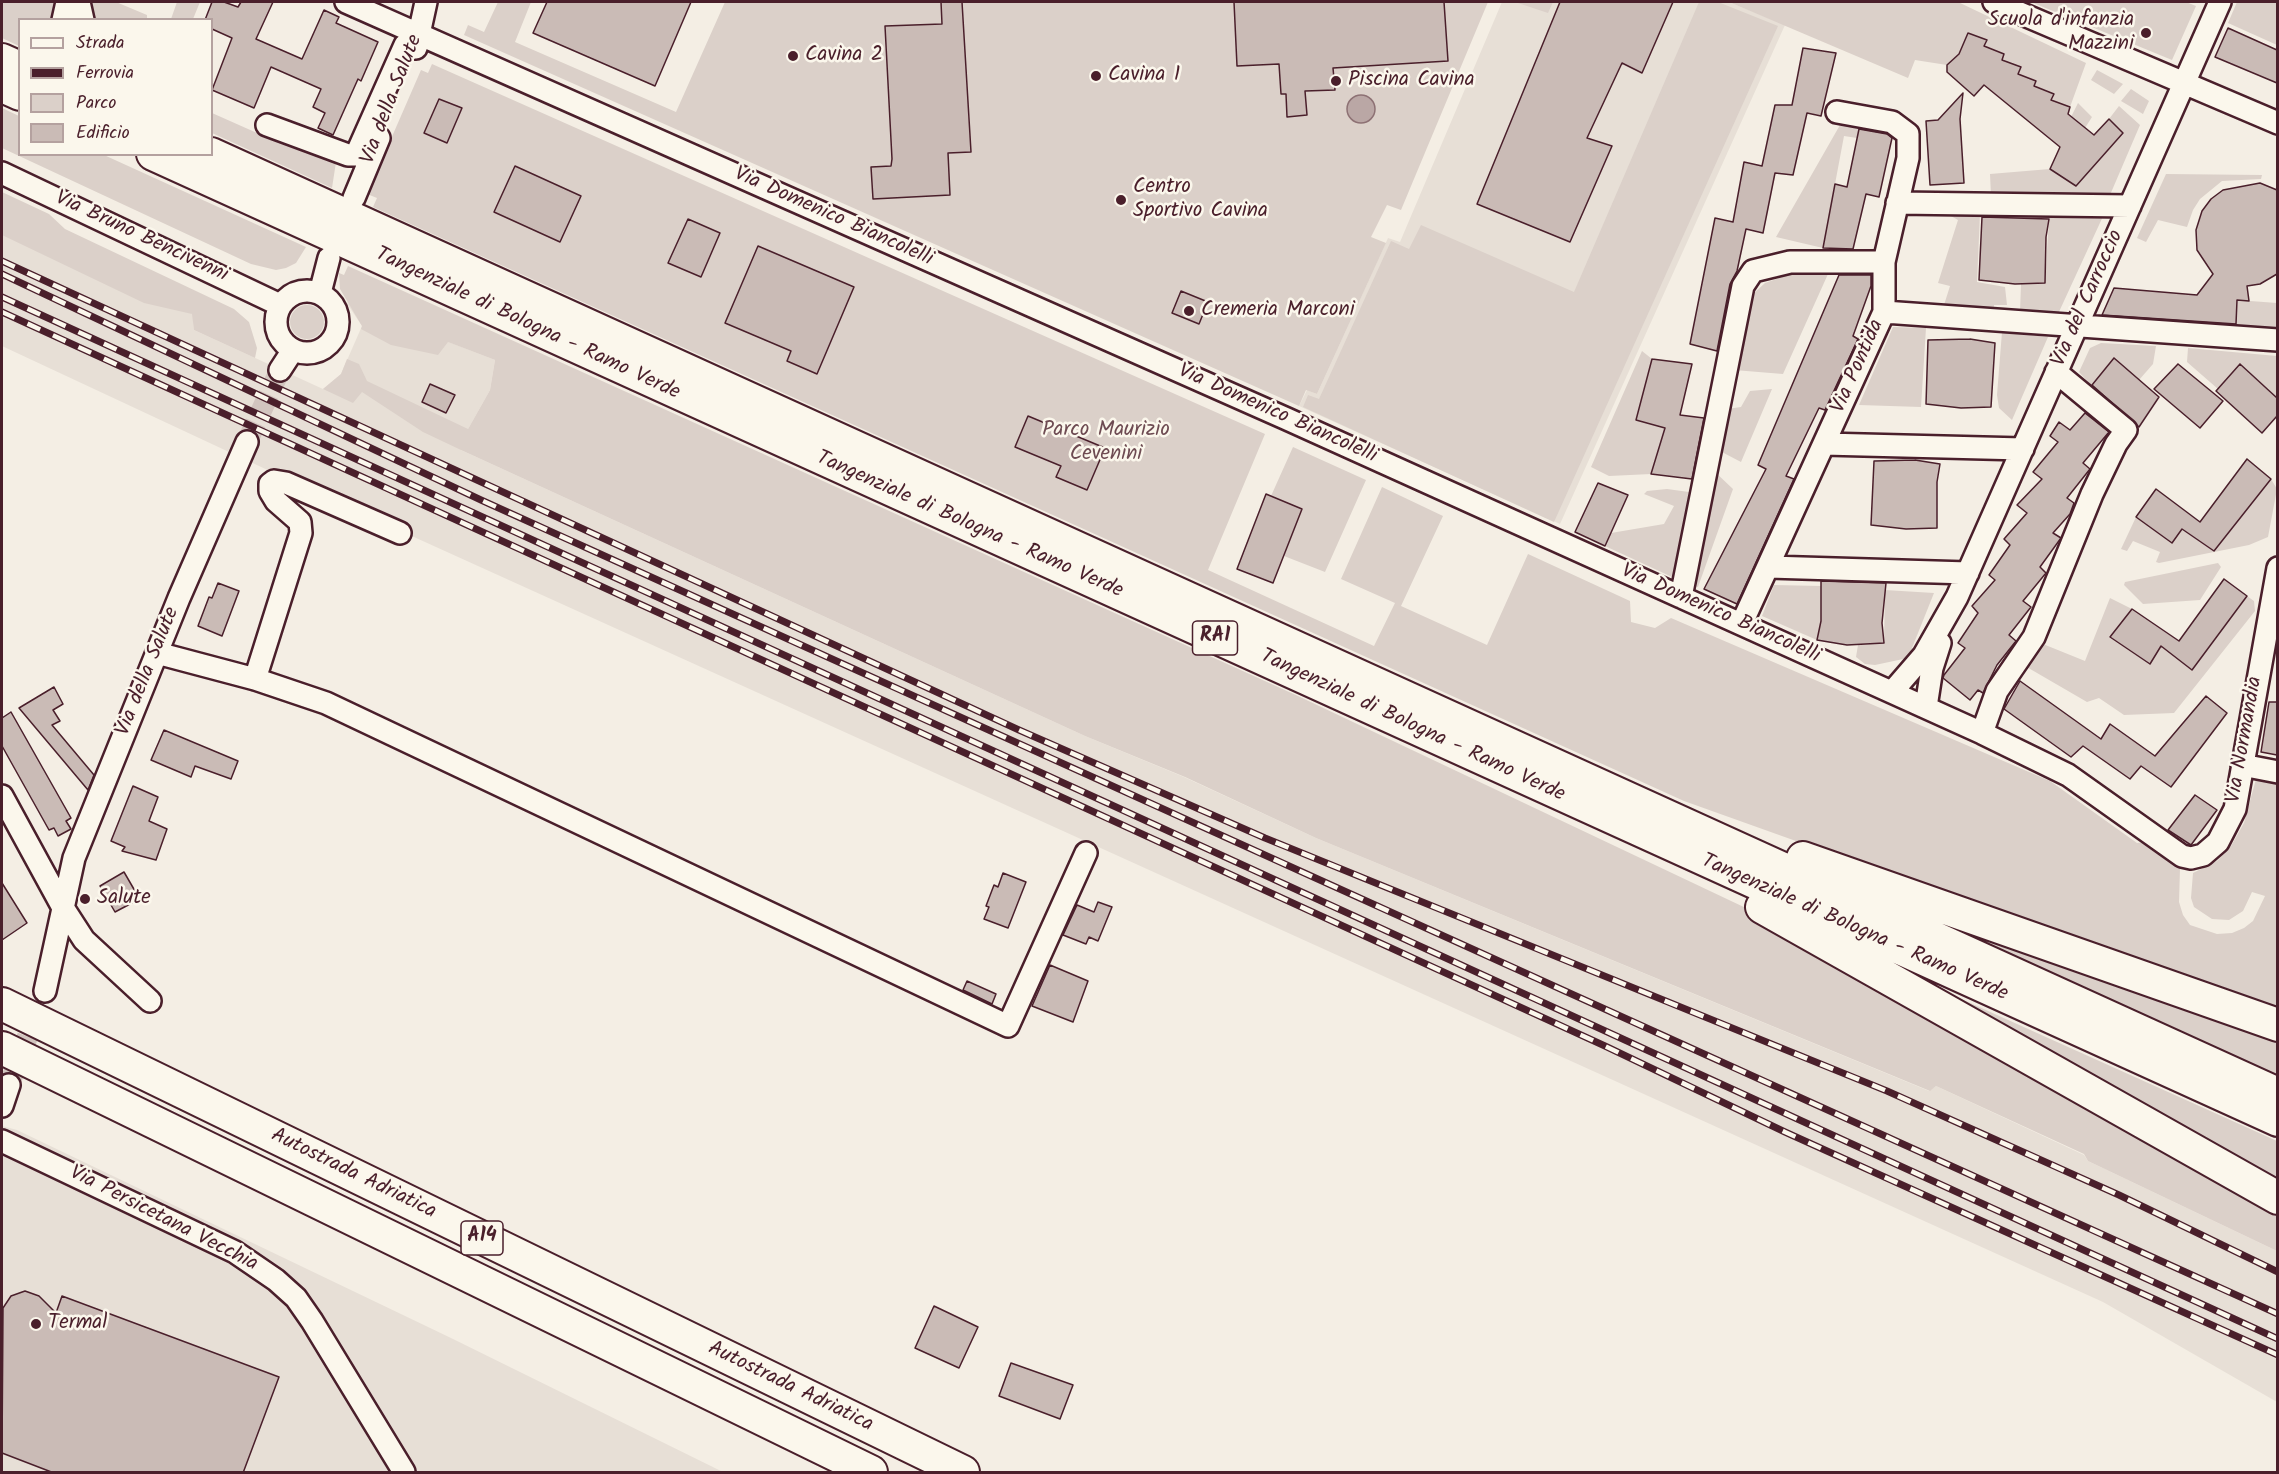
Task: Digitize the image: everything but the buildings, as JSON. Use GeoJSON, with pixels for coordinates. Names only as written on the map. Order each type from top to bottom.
{"type":"FeatureCollection","features":[{"type":"Feature","properties":{"kind":"highway"},"geometry":{"type":"LineString","coordinates":[[2,60],[18,67]]}},
{"type":"Feature","properties":{"kind":"highway"},"geometry":{"type":"LineString","coordinates":[[2,86],[18,93]]}},
{"type":"Feature","properties":{"kind":"highway","name":"Tangenziale di Bologna - Ramo Verde"},"geometry":{"type":"LineString","coordinates":[[213,155],[2277,1094]]}},
{"type":"Feature","properties":{"kind":"highway","name":"Tangenziale di Bologna - Ramo Verde"},"geometry":{"type":"LineString","coordinates":[[157,156],[2277,1120]]}},
{"type":"Feature","properties":{"kind":"highway"},"geometry":{"type":"LineString","coordinates":[[1573,774],[1724,830],[2277,1025]]}},
{"type":"Feature","properties":{"kind":"highway"},"geometry":{"type":"LineString","coordinates":[[1531,782],[1762,907],[2277,1198]]}},
{"type":"Feature","properties":{"kind":"highway","name":"Autostrada Adriatica"},"geometry":{"type":"LineString","coordinates":[[2,1004],[963,1473]]}},
{"type":"Feature","properties":{"kind":"highway","name":"Autostrada Adriatica"},"geometry":{"type":"LineString","coordinates":[[2,1048],[871,1473]]}},
{"type":"Feature","properties":{"kind":"street"},"geometry":{"type":"LineString","coordinates":[[63,18],[67,2]]}},
{"type":"Feature","properties":{"kind":"street"},"geometry":{"type":"LineString","coordinates":[[79,2],[83,18]]}},
{"type":"Feature","properties":{"kind":"street","name":"Via Domenico Biancolelli"},"geometry":{"type":"LineString","coordinates":[[346,2],[1926,707],[2068,775],[2182,856],[2191,858]]}},
{"type":"Feature","properties":{"kind":"street","name":"Via della Salute"},"geometry":{"type":"LineString","coordinates":[[354,198],[413,57],[426,2]]}},
{"type":"Feature","properties":{"kind":"street"},"geometry":{"type":"LineString","coordinates":[[1994,2],[2277,123]]}},
{"type":"Feature","properties":{"kind":"street","name":"Via del Carroccio"},"geometry":{"type":"LineString","coordinates":[[1892,692],[1924,655],[1957,597],[2220,2]]}},
{"type":"Feature","properties":{"kind":"street"},"geometry":{"type":"LineString","coordinates":[[267,125],[348,155],[356,155],[405,45],[420,35]]}},
{"type":"Feature","properties":{"kind":"street","name":"Via Pontida"},"geometry":{"type":"LineString","coordinates":[[1742,623],[1884,312],[1884,262],[1908,158],[1908,134],[1892,122],[1837,112]]}},
{"type":"Feature","properties":{"kind":"street","name":"Via Bruno Bencivenni"},"geometry":{"type":"LineString","coordinates":[[2,173],[235,281],[280,305]]}},
{"type":"Feature","properties":{"kind":"street"},"geometry":{"type":"LineString","coordinates":[[1897,203],[2130,206]]}},
{"type":"Feature","properties":{"kind":"street"},"geometry":{"type":"LineString","coordinates":[[320,293],[329,258]]}},
{"type":"Feature","properties":{"kind":"street"},"geometry":{"type":"LineString","coordinates":[[1681,597],[1743,286],[1753,271],[1790,262],[1884,262]]}},
{"type":"Feature","properties":{"kind":"street"},"geometry":{"type":"LineString","coordinates":[[302,291],[320,293],[334,306],[338,326],[336,335],[322,350],[313,353],[293,350],[285,344],[276,326],[280,305],[286,298],[302,291]]}},
{"type":"Feature","properties":{"kind":"street"},"geometry":{"type":"LineString","coordinates":[[1884,312],[2277,340]]}},
{"type":"Feature","properties":{"kind":"street"},"geometry":{"type":"LineString","coordinates":[[280,370],[293,350]]}},
{"type":"Feature","properties":{"kind":"street"},"geometry":{"type":"LineString","coordinates":[[1982,733],[1997,691],[2034,637],[2092,494],[2116,444],[2126,430],[2056,372]]}},
{"type":"Feature","properties":{"kind":"street","name":"Via della Salute"},"geometry":{"type":"LineString","coordinates":[[45,991],[56,949],[62,906],[78,848],[157,652],[248,442]]}},
{"type":"Feature","properties":{"kind":"street"},"geometry":{"type":"LineString","coordinates":[[1824,444],[2023,449]]}},
{"type":"Feature","properties":{"kind":"street"},"geometry":{"type":"LineString","coordinates":[[255,679],[301,533],[300,522],[276,501],[270,492],[270,484],[274,481],[286,483],[400,533]]}},
{"type":"Feature","properties":{"kind":"street"},"geometry":{"type":"LineString","coordinates":[[1769,567],[1968,573]]}},
{"type":"Feature","properties":{"kind":"street","name":"Via Normandia"},"geometry":{"type":"LineString","coordinates":[[2191,858],[2203,855],[2218,842],[2230,821],[2277,568]]}},
{"type":"Feature","properties":{"kind":"street","name":"Via del Carroccio"},"geometry":{"type":"LineString","coordinates":[[1926,707],[1932,668],[1957,597]]}},
{"type":"Feature","properties":{"kind":"street"},"geometry":{"type":"LineString","coordinates":[[157,652],[255,679],[326,703],[1008,1026],[1086,853]]}},
{"type":"Feature","properties":{"kind":"street"},"geometry":{"type":"LineString","coordinates":[[2242,765],[2277,772]]}},
{"type":"Feature","properties":{"kind":"street"},"geometry":{"type":"LineString","coordinates":[[2,796],[62,906],[84,940],[150,1001]]}},
{"type":"Feature","properties":{"kind":"street"},"geometry":{"type":"LineString","coordinates":[[2,1106],[9,1085]]}},
{"type":"Feature","properties":{"kind":"street","name":"Via Persicetana Vecchia"},"geometry":{"type":"LineString","coordinates":[[2,1141],[236,1252],[276,1280],[296,1298],[312,1320],[404,1473]]}},
{"type":"Feature","properties":{"kind":"shaded area"},"geometry":{"type":"Polygon","coordinates":[[[1502,2],[1729,2],[1785,25],[1560,524],[1299,406],[1307,390],[1317,394],[1388,238],[1400,242],[1502,2]]]}},
{"type":"Feature","properties":{"kind":"shaded area"},"geometry":{"type":"Polygon","coordinates":[[[1361,95],[1371,99],[1375,109],[1371,119],[1361,123],[1351,119],[1347,109],[1351,99],[1361,95]]]}},
{"type":"Feature","properties":{"kind":"shaded area"},"geometry":{"type":"Polygon","coordinates":[[[2,222],[193,314],[194,330],[323,389],[341,374],[362,326],[346,302],[495,360],[490,390],[468,429],[461,450],[1085,736],[1184,777],[1316,838],[1929,1091],[1936,1086],[2084,1155],[2088,1161],[2277,1251],[2277,1402],[2103,1302],[319,494],[2,346],[2,222]]]}},
{"type":"Feature","properties":{"kind":"shaded area"},"geometry":{"type":"Polygon","coordinates":[[[2,1126],[17,1130],[451,1338],[723,1472],[2,1472],[2,1126]]]}},
{"type":"Feature","properties":{"kind":"green space"},"geometry":{"type":"Polygon","coordinates":[[[2,2],[58,2],[51,18],[18,18],[18,46],[2,38],[2,2]]]}},
{"type":"Feature","properties":{"kind":"green space"},"geometry":{"type":"Polygon","coordinates":[[[88,2],[116,2],[147,15],[147,18],[93,18],[88,2]]]}},
{"type":"Feature","properties":{"kind":"green space"},"geometry":{"type":"Polygon","coordinates":[[[177,2],[200,2],[193,18],[171,18],[177,2]]]}},
{"type":"Feature","properties":{"kind":"green space","name":"Centro Sportivo Cavina"},"geometry":{"type":"Polygon","coordinates":[[[498,2],[531,2],[515,42],[676,112],[725,2],[1488,2],[1401,210],[1387,205],[1371,237],[1386,243],[1317,394],[1306,390],[1299,406],[464,35],[468,25],[484,32],[498,2]]]}},
{"type":"Feature","properties":{"kind":"green space"},"geometry":{"type":"Polygon","coordinates":[[[1515,2],[1553,2],[1548,13],[1515,2]]]}},
{"type":"Feature","properties":{"kind":"green space"},"geometry":{"type":"Polygon","coordinates":[[[1699,2],[1718,2],[1778,26],[1554,522],[1303,407],[1308,395],[1319,399],[1391,241],[1409,249],[1421,225],[1574,292],[1699,2]]]}},
{"type":"Feature","properties":{"kind":"green space"},"geometry":{"type":"Polygon","coordinates":[[[1729,2],[1958,2],[2086,63],[2070,107],[2051,100],[2053,94],[2034,86],[2036,81],[2018,74],[2021,67],[2002,60],[2004,54],[1984,46],[1987,40],[1968,33],[1959,54],[1947,65],[1915,60],[1908,78],[1729,2]]]}},
{"type":"Feature","properties":{"kind":"green space","name":"Scuola d'infanzia Mazzini"},"geometry":{"type":"Polygon","coordinates":[[[2031,2],[2186,2],[2196,6],[2172,60],[2031,2]]]}},
{"type":"Feature","properties":{"kind":"green space"},"geometry":{"type":"Polygon","coordinates":[[[2237,2],[2277,2],[2277,45],[2228,23],[2237,2]]]}},
{"type":"Feature","properties":{"kind":"green space","name":"Parco Maurizio Cevenini"},"geometry":{"type":"Polygon","coordinates":[[[432,64],[1265,434],[1208,570],[1374,646],[1395,603],[1341,579],[1382,487],[1443,516],[1401,606],[1487,645],[1528,554],[1630,601],[1631,622],[1655,628],[1671,618],[2050,781],[2137,843],[2146,842],[2180,869],[2179,902],[2183,915],[2190,925],[2217,934],[2232,933],[2253,921],[2265,896],[2252,892],[2243,911],[2229,920],[2212,919],[2194,907],[2191,898],[2193,873],[2217,861],[2231,846],[2244,823],[2256,779],[2260,777],[2277,779],[2277,1013],[1684,801],[373,207],[377,198],[367,194],[421,70],[428,73],[432,64]]]}},
{"type":"Feature","properties":{"kind":"green space"},"geometry":{"type":"Polygon","coordinates":[[[2097,70],[2123,84],[2114,94],[2091,80],[2097,70]]]}},
{"type":"Feature","properties":{"kind":"green space"},"geometry":{"type":"Polygon","coordinates":[[[2131,89],[2149,101],[2143,114],[2121,101],[2131,89]]]}},
{"type":"Feature","properties":{"kind":"green space"},"geometry":{"type":"Polygon","coordinates":[[[2078,103],[2092,117],[2085,128],[2071,117],[2078,103]]]}},
{"type":"Feature","properties":{"kind":"green space"},"geometry":{"type":"Polygon","coordinates":[[[2119,106],[2140,125],[2110,195],[1991,196],[1990,174],[2050,169],[2076,186],[2123,133],[2109,119],[2119,106]]]}},
{"type":"Feature","properties":{"kind":"green space"},"geometry":{"type":"Polygon","coordinates":[[[2,108],[18,116],[18,155],[2,148],[2,108]]]}},
{"type":"Feature","properties":{"kind":"green space"},"geometry":{"type":"Polygon","coordinates":[[[213,113],[257,133],[334,159],[336,162],[332,188],[213,133],[213,113]]]}},
{"type":"Feature","properties":{"kind":"green space"},"geometry":{"type":"Polygon","coordinates":[[[1840,125],[1860,126],[1857,138],[1844,136],[1823,248],[1776,237],[1840,125]]]}},
{"type":"Feature","properties":{"kind":"green space"},"geometry":{"type":"Polygon","coordinates":[[[19,156],[106,156],[306,247],[296,263],[286,268],[276,270],[251,264],[19,156]]]}},
{"type":"Feature","properties":{"kind":"green space"},"geometry":{"type":"Polygon","coordinates":[[[2166,174],[2262,175],[2261,179],[2222,181],[2200,199],[2187,227],[2158,220],[2146,242],[2137,238],[2166,174]]]}},
{"type":"Feature","properties":{"kind":"green space"},"geometry":{"type":"Polygon","coordinates":[[[2,192],[49,214],[65,229],[234,309],[249,322],[257,348],[255,358],[194,330],[192,314],[144,303],[2,235],[2,192]]]}},
{"type":"Feature","properties":{"kind":"green space"},"geometry":{"type":"Polygon","coordinates":[[[1942,211],[1980,214],[1977,282],[2005,287],[2007,305],[1994,305],[1994,310],[1944,305],[1950,286],[1938,283],[1958,220],[1942,211]]]}},
{"type":"Feature","properties":{"kind":"green space"},"geometry":{"type":"Polygon","coordinates":[[[2105,212],[2058,314],[2020,312],[2021,284],[2045,283],[2049,219],[2035,217],[2036,213],[2105,212]]]}},
{"type":"Feature","properties":{"kind":"green space"},"geometry":{"type":"Polygon","coordinates":[[[348,266],[1298,696],[1748,909],[2277,1210],[2277,1251],[2088,1161],[2084,1154],[1936,1086],[1930,1091],[1316,838],[1185,777],[1085,736],[461,450],[423,432],[362,392],[353,403],[323,389],[341,374],[347,359],[359,364],[367,381],[468,429],[490,390],[495,360],[448,342],[438,355],[391,345],[361,329],[362,326],[340,289],[339,273],[344,275],[348,266]]]}},
{"type":"Feature","properties":{"kind":"green space"},"geometry":{"type":"Polygon","coordinates":[[[1791,274],[1828,274],[1783,374],[1734,370],[1752,295],[1765,283],[1791,274]]]}},
{"type":"Feature","properties":{"kind":"green space"},"geometry":{"type":"Polygon","coordinates":[[[2237,300],[2277,303],[2277,333],[2235,330],[2237,300]]]}},
{"type":"Feature","properties":{"kind":"green space"},"geometry":{"type":"Polygon","coordinates":[[[307,305],[319,310],[324,322],[319,334],[307,339],[295,334],[290,322],[295,310],[307,305]]]}},
{"type":"Feature","properties":{"kind":"green space"},"geometry":{"type":"Polygon","coordinates":[[[1893,327],[1926,328],[1921,407],[1859,405],[1893,327]]]}},
{"type":"Feature","properties":{"kind":"green space"},"geometry":{"type":"Polygon","coordinates":[[[2002,332],[2048,337],[2012,420],[1999,408],[1997,395],[2002,332]]]}},
{"type":"Feature","properties":{"kind":"green space"},"geometry":{"type":"Polygon","coordinates":[[[2101,343],[2156,346],[2153,364],[2139,380],[2114,358],[2091,385],[2079,372],[2090,348],[2101,343]]]}},
{"type":"Feature","properties":{"kind":"green space"},"geometry":{"type":"Polygon","coordinates":[[[2188,348],[2277,356],[2277,398],[2241,364],[2218,389],[2187,362],[2188,348]]]}},
{"type":"Feature","properties":{"kind":"green space"},"geometry":{"type":"Polygon","coordinates":[[[1642,351],[1652,359],[1636,420],[1665,428],[1651,474],[1609,476],[1591,467],[1642,351]]]}},
{"type":"Feature","properties":{"kind":"green space"},"geometry":{"type":"Polygon","coordinates":[[[1772,389],[1741,462],[1718,450],[1727,409],[1741,407],[1750,391],[1772,389]]]}},
{"type":"Feature","properties":{"kind":"green space"},"geometry":{"type":"Polygon","coordinates":[[[1293,447],[1366,480],[1325,572],[1284,556],[1302,509],[1271,496],[1293,447]]]}},
{"type":"Feature","properties":{"kind":"green space"},"geometry":{"type":"Polygon","coordinates":[[[1714,471],[1733,489],[1698,587],[1691,585],[1714,471]]]}},
{"type":"Feature","properties":{"kind":"green space"},"geometry":{"type":"Polygon","coordinates":[[[2271,479],[2277,489],[2268,537],[2249,545],[2159,563],[2156,562],[2160,552],[2133,541],[2127,551],[2121,549],[2136,517],[2172,543],[2181,529],[2214,551],[2271,479]]]}},
{"type":"Feature","properties":{"kind":"green space"},"geometry":{"type":"Polygon","coordinates":[[[1667,489],[1689,492],[1675,575],[1672,577],[1605,546],[1611,533],[1664,524],[1674,506],[1644,494],[1647,491],[1667,489]]]}},
{"type":"Feature","properties":{"kind":"green space"},"geometry":{"type":"Polygon","coordinates":[[[2218,563],[2221,567],[2200,600],[2143,604],[2124,585],[2125,582],[2218,563]]]}},
{"type":"Feature","properties":{"kind":"green space"},"geometry":{"type":"Polygon","coordinates":[[[1774,585],[1821,586],[1821,621],[1817,640],[1762,616],[1774,585]]]}},
{"type":"Feature","properties":{"kind":"green space"},"geometry":{"type":"Polygon","coordinates":[[[1885,590],[1934,593],[1908,658],[1875,665],[1865,664],[1856,657],[1858,645],[1884,643],[1885,590]]]}},
{"type":"Feature","properties":{"kind":"green space"},"geometry":{"type":"Polygon","coordinates":[[[2247,596],[2254,601],[2255,611],[2174,713],[2124,715],[2099,698],[2087,702],[2025,666],[2038,642],[2085,661],[2110,598],[2132,609],[2110,638],[2150,664],[2161,646],[2192,670],[2247,596]]]}},
{"type":"Feature","properties":{"kind":"green space"},"geometry":{"type":"Polygon","coordinates":[[[1943,923],[2277,1036],[2277,1075],[1972,936],[1943,923]]]}},
{"type":"Feature","properties":{"kind":"green space"},"geometry":{"type":"Polygon","coordinates":[[[1937,988],[2277,1141],[2277,1187],[1937,988]]]}},
{"type":"Feature","properties":{"kind":"tunnel"},"geometry":{"type":"LineString","coordinates":[[247,442],[280,370]]}},
{"type":"Feature","properties":{"kind":"tunnel"},"geometry":{"type":"LineString","coordinates":[[9,1085],[45,991]]}},
{"type":"Feature","properties":{"kind":"railway"},"geometry":{"type":"LineString","coordinates":[[2,261],[1019,730],[1265,838],[1887,1091],[2119,1195],[2278,1272]]}},
{"type":"Feature","properties":{"kind":"railway"},"geometry":{"type":"LineString","coordinates":[[2,274],[481,500],[2278,1314]]}},
{"type":"Feature","properties":{"kind":"railway"},"geometry":{"type":"LineString","coordinates":[[2,297],[2278,1339]]}},
{"type":"Feature","properties":{"kind":"railway"},"geometry":{"type":"LineString","coordinates":[[2,312],[1605,1046],[1785,1132],[2278,1355]]}},
{"type":"Feature","properties":{"kind":"place","name":"Scuola d'infanzia Mazzini"},"geometry":{"type":"Point","coordinates":[2146,33]}},
{"type":"Feature","properties":{"kind":"place","name":"Cavina 2"},"geometry":{"type":"Point","coordinates":[793,56]}},
{"type":"Feature","properties":{"kind":"place","name":"Cavina 1"},"geometry":{"type":"Point","coordinates":[1096,76]}},
{"type":"Feature","properties":{"kind":"place","name":"Piscina Cavina"},"geometry":{"type":"Point","coordinates":[1336,81]}},
{"type":"Feature","properties":{"kind":"place","name":"Centro Sportivo Cavina"},"geometry":{"type":"Point","coordinates":[1121,200]}},
{"type":"Feature","properties":{"kind":"place","name":"Cremeria Marconi"},"geometry":{"type":"Point","coordinates":[1189,311]}},
{"type":"Feature","properties":{"kind":"place","name":"Salute"},"geometry":{"type":"Point","coordinates":[85,899]}},
{"type":"Feature","properties":{"kind":"place","name":"Termal"},"geometry":{"type":"Point","coordinates":[36,1324]}}]}
